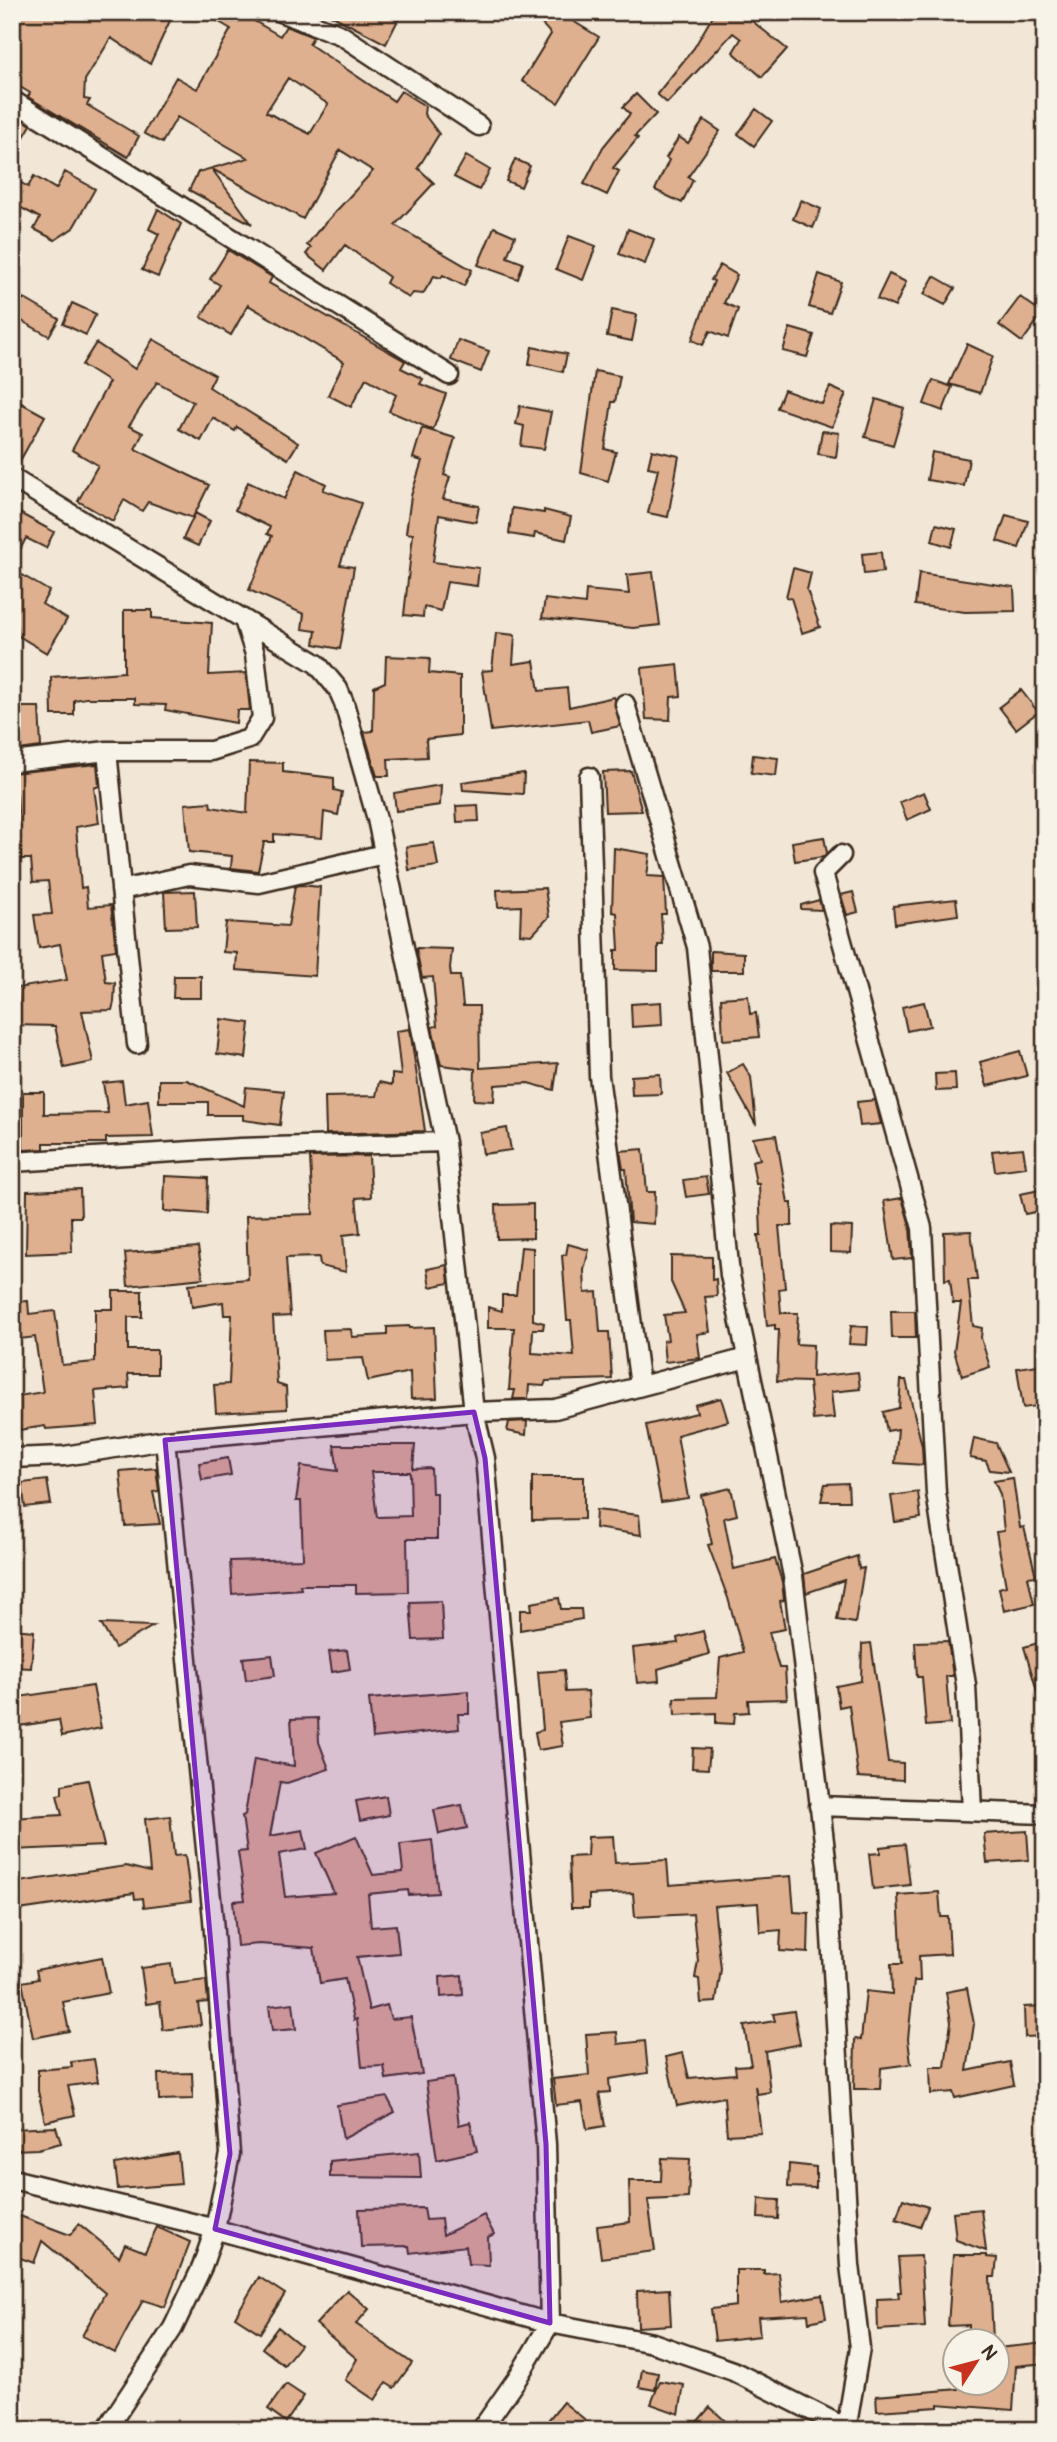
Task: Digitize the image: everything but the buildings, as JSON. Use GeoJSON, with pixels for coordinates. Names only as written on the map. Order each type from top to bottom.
{"type":"FeatureCollection","features":[{"type":"Feature","properties":{"kind":"street"},"geometry":{"type":"LineString","coordinates":[[280,12],[341,35],[480,126]]}},
{"type":"Feature","properties":{"kind":"street"},"geometry":{"type":"LineString","coordinates":[[12,100],[449,375]]}},
{"type":"Feature","properties":{"kind":"street"},"geometry":{"type":"LineString","coordinates":[[12,478],[317,664],[338,689],[384,854],[445,1142],[474,1412],[485,1458],[546,2144],[550,2323],[518,2377],[481,2430]]}},
{"type":"Feature","properties":{"kind":"street"},"geometry":{"type":"LineString","coordinates":[[12,762],[107,751],[211,751],[249,739],[262,718],[255,654],[244,620]]}},
{"type":"Feature","properties":{"kind":"street"},"geometry":{"type":"LineString","coordinates":[[12,2179],[215,2229],[550,2323],[653,2343],[733,2371],[848,2429],[860,2348],[850,2265],[827,1867],[793,1577],[730,1276],[697,947],[625,704]]}},
{"type":"Feature","properties":{"kind":"street"},"geometry":{"type":"LineString","coordinates":[[107,751],[137,1044]]}},
{"type":"Feature","properties":{"kind":"street"},"geometry":{"type":"LineString","coordinates":[[589,777],[599,1076],[640,1386]]}},
{"type":"Feature","properties":{"kind":"street"},"geometry":{"type":"LineString","coordinates":[[121,890],[189,875],[259,883],[384,854]]}},
{"type":"Feature","properties":{"kind":"street"},"geometry":{"type":"LineString","coordinates":[[841,855],[823,873],[922,1228],[936,1493],[966,1685],[972,1811]]}},
{"type":"Feature","properties":{"kind":"street"},"geometry":{"type":"LineString","coordinates":[[12,1162],[240,1149],[445,1142]]}},
{"type":"Feature","properties":{"kind":"street"},"geometry":{"type":"LineString","coordinates":[[12,1458],[64,1456],[165,1440],[474,1412],[555,1409],[747,1358]]}},
{"type":"Feature","properties":{"kind":"street"},"geometry":{"type":"LineString","coordinates":[[106,2430],[173,2328],[202,2267],[215,2229],[230,2154],[213,1919],[165,1440]]}},
{"type":"Feature","properties":{"kind":"street"},"geometry":{"type":"LineString","coordinates":[[819,1806],[1045,1814]]}},
{"type":"Feature","properties":{"kind":"highlighted area"},"geometry":{"type":"Polygon","coordinates":[[[474,1412],[485,1458],[546,2144],[550,2323],[215,2229],[230,2154],[165,1440],[474,1412]]]}}]}
